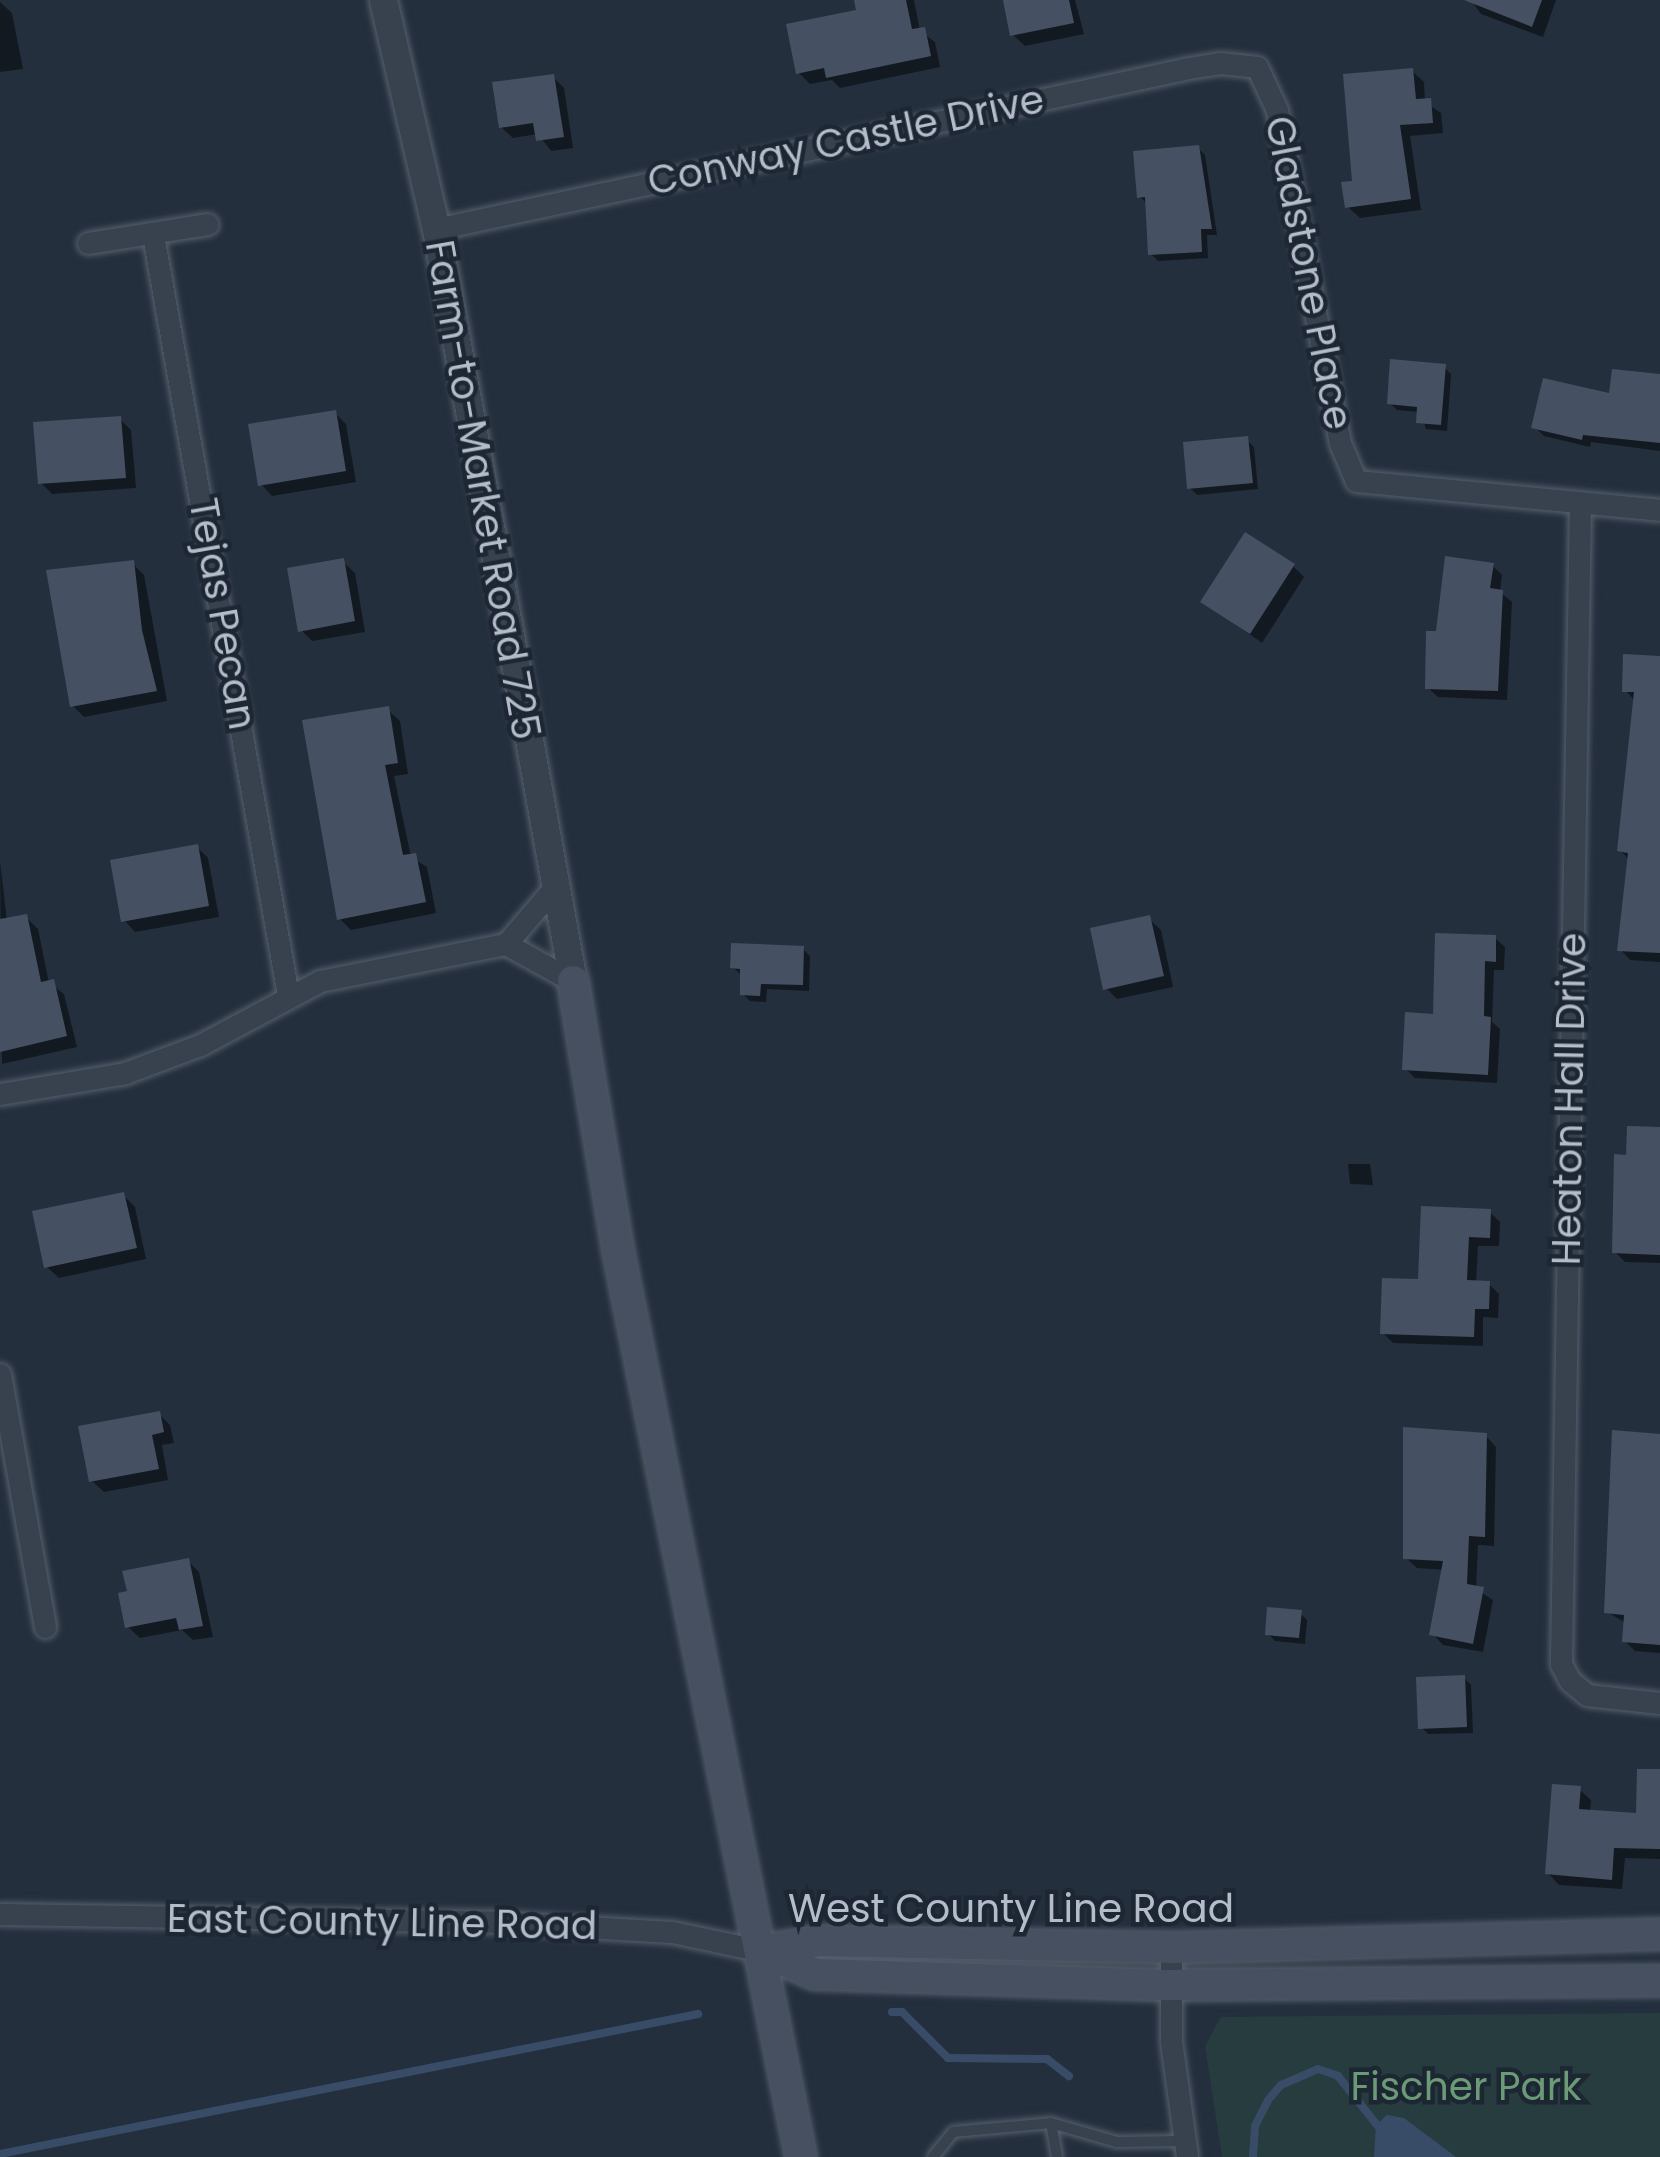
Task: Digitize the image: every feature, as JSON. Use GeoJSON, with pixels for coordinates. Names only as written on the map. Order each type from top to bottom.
{"type":"FeatureCollection","features":[{"type":"Feature","properties":{"kind":"main road"},"geometry":{"type":"LineString","coordinates":[[573,981],[618,1250],[801,2157]]}},
{"type":"Feature","properties":{"kind":"main road","name":"West County Line Road"},"geometry":{"type":"LineString","coordinates":[[762,1951],[818,1942],[1171,1948],[1660,1934]]}},
{"type":"Feature","properties":{"kind":"main road","name":"West County Line Road"},"geometry":{"type":"LineString","coordinates":[[762,1951],[815,1974],[1171,1985],[1660,1981]]}},
{"type":"Feature","properties":{"kind":"street","name":"Farm-to-Market Road 725"},"geometry":{"type":"LineString","coordinates":[[383,0],[436,229],[573,981]]}},
{"type":"Feature","properties":{"kind":"street","name":"Conway Castle Drive"},"geometry":{"type":"LineString","coordinates":[[436,229],[1189,68],[1220,63],[1257,67]]}},
{"type":"Feature","properties":{"kind":"street","name":"Gladstone Place"},"geometry":{"type":"LineString","coordinates":[[1257,67],[1277,110],[1340,443],[1356,481],[1580,503]]}},
{"type":"Feature","properties":{"kind":"street"},"geometry":{"type":"LineString","coordinates":[[88,243],[208,224]]}},
{"type":"Feature","properties":{"kind":"street","name":"Tejas Pecan"},"geometry":{"type":"LineString","coordinates":[[153,235],[288,995]]}},
{"type":"Feature","properties":{"kind":"street"},"geometry":{"type":"LineString","coordinates":[[1580,503],[1660,510]]}},
{"type":"Feature","properties":{"kind":"street","name":"Heaton Hall Drive"},"geometry":{"type":"LineString","coordinates":[[1580,503],[1561,1664],[1578,1690],[1598,1698],[1660,1702]]}},
{"type":"Feature","properties":{"kind":"street"},"geometry":{"type":"LineString","coordinates":[[0,1094],[124,1073],[200,1046],[320,980],[506,944],[553,890]]}},
{"type":"Feature","properties":{"kind":"street"},"geometry":{"type":"LineString","coordinates":[[506,944],[573,981]]}},
{"type":"Feature","properties":{"kind":"street"},"geometry":{"type":"LineString","coordinates":[[0,1374],[45,1627]]}},
{"type":"Feature","properties":{"kind":"street","name":"East County Line Road"},"geometry":{"type":"LineString","coordinates":[[0,1914],[497,1922],[672,1932],[762,1951]]}},
{"type":"Feature","properties":{"kind":"street"},"geometry":{"type":"LineString","coordinates":[[1171,1948],[1185,2149]]}},
{"type":"Feature","properties":{"kind":"lane"},"geometry":{"type":"LineString","coordinates":[[934,2157],[953,2132],[1051,2123],[1117,2142],[1185,2149]]}},
{"type":"Feature","properties":{"kind":"lane"},"geometry":{"type":"LineString","coordinates":[[1051,2123],[1057,2157]]}},
{"type":"Feature","properties":{"kind":"green space","name":"Fischer Park"},"geometry":{"type":"Polygon","coordinates":[[[1660,2013],[1660,2157],[1222,2157],[1205,2046],[1221,2017],[1660,2013]]]}},
{"type":"Feature","properties":{"kind":"water"},"geometry":{"type":"Polygon","coordinates":[[[1387,2115],[1404,2118],[1456,2157],[1374,2157],[1376,2125],[1387,2115]]]}},
{"type":"Feature","properties":{"kind":"building"},"geometry":{"type":"Polygon","coordinates":[[[854,0],[906,0],[912,29],[925,27],[931,56],[826,78],[824,68],[796,74],[786,24],[856,10],[854,0]]]}},
{"type":"Feature","properties":{"kind":"building"},"geometry":{"type":"Polygon","coordinates":[[[1003,0],[1069,0],[1074,23],[1010,36],[1003,0]]]}},
{"type":"Feature","properties":{"kind":"building"},"geometry":{"type":"Polygon","coordinates":[[[1464,0],[1542,0],[1532,27],[1464,0]]]}},
{"type":"Feature","properties":{"kind":"building"},"geometry":{"type":"Polygon","coordinates":[[[1413,68],[1416,99],[1431,98],[1433,123],[1400,125],[1411,199],[1345,208],[1341,182],[1352,181],[1343,74],[1413,68]]]}},
{"type":"Feature","properties":{"kind":"building"},"geometry":{"type":"Polygon","coordinates":[[[554,74],[564,137],[536,141],[533,123],[499,128],[492,82],[554,74]]]}},
{"type":"Feature","properties":{"kind":"building"},"geometry":{"type":"Polygon","coordinates":[[[1199,145],[1212,229],[1201,229],[1202,252],[1148,255],[1145,197],[1137,198],[1133,151],[1199,145]]]}},
{"type":"Feature","properties":{"kind":"building"},"geometry":{"type":"Polygon","coordinates":[[[1390,359],[1446,364],[1441,425],[1416,423],[1417,407],[1387,404],[1390,359]]]}},
{"type":"Feature","properties":{"kind":"building"},"geometry":{"type":"Polygon","coordinates":[[[1612,369],[1660,374],[1660,443],[1583,435],[1582,440],[1531,428],[1543,378],[1609,393],[1612,369]]]}},
{"type":"Feature","properties":{"kind":"building"},"geometry":{"type":"Polygon","coordinates":[[[336,410],[346,471],[258,486],[248,424],[336,410]]]}},
{"type":"Feature","properties":{"kind":"building"},"geometry":{"type":"Polygon","coordinates":[[[121,416],[126,478],[38,484],[33,422],[121,416]]]}},
{"type":"Feature","properties":{"kind":"building"},"geometry":{"type":"Polygon","coordinates":[[[1248,436],[1253,483],[1187,489],[1183,442],[1248,436]]]}},
{"type":"Feature","properties":{"kind":"building"},"geometry":{"type":"Polygon","coordinates":[[[1245,532],[1295,564],[1250,634],[1200,602],[1245,532]]]}},
{"type":"Feature","properties":{"kind":"building"},"geometry":{"type":"Polygon","coordinates":[[[1445,556],[1494,563],[1490,588],[1503,590],[1498,691],[1425,689],[1426,631],[1436,631],[1445,556]]]}},
{"type":"Feature","properties":{"kind":"building"},"geometry":{"type":"Polygon","coordinates":[[[344,558],[355,621],[298,632],[287,568],[344,558]]]}},
{"type":"Feature","properties":{"kind":"building"},"geometry":{"type":"Polygon","coordinates":[[[134,560],[142,630],[157,691],[70,707],[46,570],[134,560]]]}},
{"type":"Feature","properties":{"kind":"building"},"geometry":{"type":"Polygon","coordinates":[[[1623,654],[1660,656],[1660,953],[1617,951],[1628,853],[1617,851],[1634,692],[1622,692],[1623,654]]]}},
{"type":"Feature","properties":{"kind":"building"},"geometry":{"type":"Polygon","coordinates":[[[389,706],[398,763],[385,765],[403,855],[416,853],[426,902],[337,920],[302,720],[389,706]]]}},
{"type":"Feature","properties":{"kind":"building"},"geometry":{"type":"Polygon","coordinates":[[[198,844],[209,906],[121,922],[110,860],[198,844]]]}},
{"type":"Feature","properties":{"kind":"building"},"geometry":{"type":"Polygon","coordinates":[[[27,914],[41,982],[54,979],[67,1036],[0,1052],[0,919],[27,914]]]}},
{"type":"Feature","properties":{"kind":"building"},"geometry":{"type":"Polygon","coordinates":[[[1150,915],[1164,976],[1103,990],[1090,928],[1150,915]]]}},
{"type":"Feature","properties":{"kind":"building"},"geometry":{"type":"Polygon","coordinates":[[[1435,933],[1496,935],[1496,962],[1485,961],[1484,1016],[1491,1017],[1488,1075],[1402,1070],[1405,1012],[1433,1014],[1435,933]]]}},
{"type":"Feature","properties":{"kind":"building"},"geometry":{"type":"Polygon","coordinates":[[[731,943],[804,946],[803,985],[761,984],[760,996],[740,995],[740,969],[730,968],[731,943]]]}},
{"type":"Feature","properties":{"kind":"building"},"geometry":{"type":"Polygon","coordinates":[[[1627,1126],[1660,1127],[1660,1255],[1612,1253],[1614,1154],[1626,1155],[1627,1126]]]}},
{"type":"Feature","properties":{"kind":"building"},"geometry":{"type":"Polygon","coordinates":[[[124,1192],[137,1248],[44,1268],[32,1211],[124,1192]]]}},
{"type":"Feature","properties":{"kind":"building"},"geometry":{"type":"Polygon","coordinates":[[[1421,1206],[1491,1209],[1490,1238],[1469,1237],[1467,1280],[1490,1281],[1489,1309],[1475,1309],[1474,1337],[1380,1334],[1382,1278],[1418,1279],[1421,1206]]]}},
{"type":"Feature","properties":{"kind":"building"},"geometry":{"type":"Polygon","coordinates":[[[160,1411],[164,1432],[152,1435],[159,1469],[89,1482],[78,1426],[160,1411]]]}},
{"type":"Feature","properties":{"kind":"building"},"geometry":{"type":"Polygon","coordinates":[[[1403,1427],[1487,1433],[1485,1537],[1469,1536],[1467,1584],[1484,1587],[1473,1644],[1429,1635],[1443,1561],[1403,1559],[1403,1427]]]}},
{"type":"Feature","properties":{"kind":"building"},"geometry":{"type":"Polygon","coordinates":[[[1612,1430],[1660,1434],[1660,1645],[1622,1642],[1624,1615],[1604,1613],[1612,1430]]]}},
{"type":"Feature","properties":{"kind":"building"},"geometry":{"type":"Polygon","coordinates":[[[189,1558],[203,1626],[179,1630],[176,1618],[125,1628],[118,1593],[127,1591],[122,1571],[189,1558]]]}},
{"type":"Feature","properties":{"kind":"building"},"geometry":{"type":"Polygon","coordinates":[[[1267,1607],[1302,1610],[1299,1638],[1265,1635],[1267,1607]]]}},
{"type":"Feature","properties":{"kind":"building"},"geometry":{"type":"Polygon","coordinates":[[[1465,1675],[1467,1727],[1418,1729],[1416,1677],[1465,1675]]]}},
{"type":"Feature","properties":{"kind":"building"},"geometry":{"type":"Polygon","coordinates":[[[1637,1769],[1660,1769],[1660,1849],[1614,1848],[1612,1880],[1545,1874],[1552,1784],[1581,1786],[1579,1809],[1636,1813],[1637,1769]]]}},
{"type":"Feature","properties":{"kind":"waterway"},"geometry":{"type":"LineString","coordinates":[[892,2012],[902,2012],[948,2058],[1047,2059],[1069,2076]]}},
{"type":"Feature","properties":{"kind":"waterway"},"geometry":{"type":"LineString","coordinates":[[0,2154],[698,2014]]}},
{"type":"Feature","properties":{"kind":"waterway"},"geometry":{"type":"LineString","coordinates":[[1253,2157],[1255,2126],[1268,2100],[1281,2085],[1318,2069],[1338,2076],[1381,2130]]}}]}
